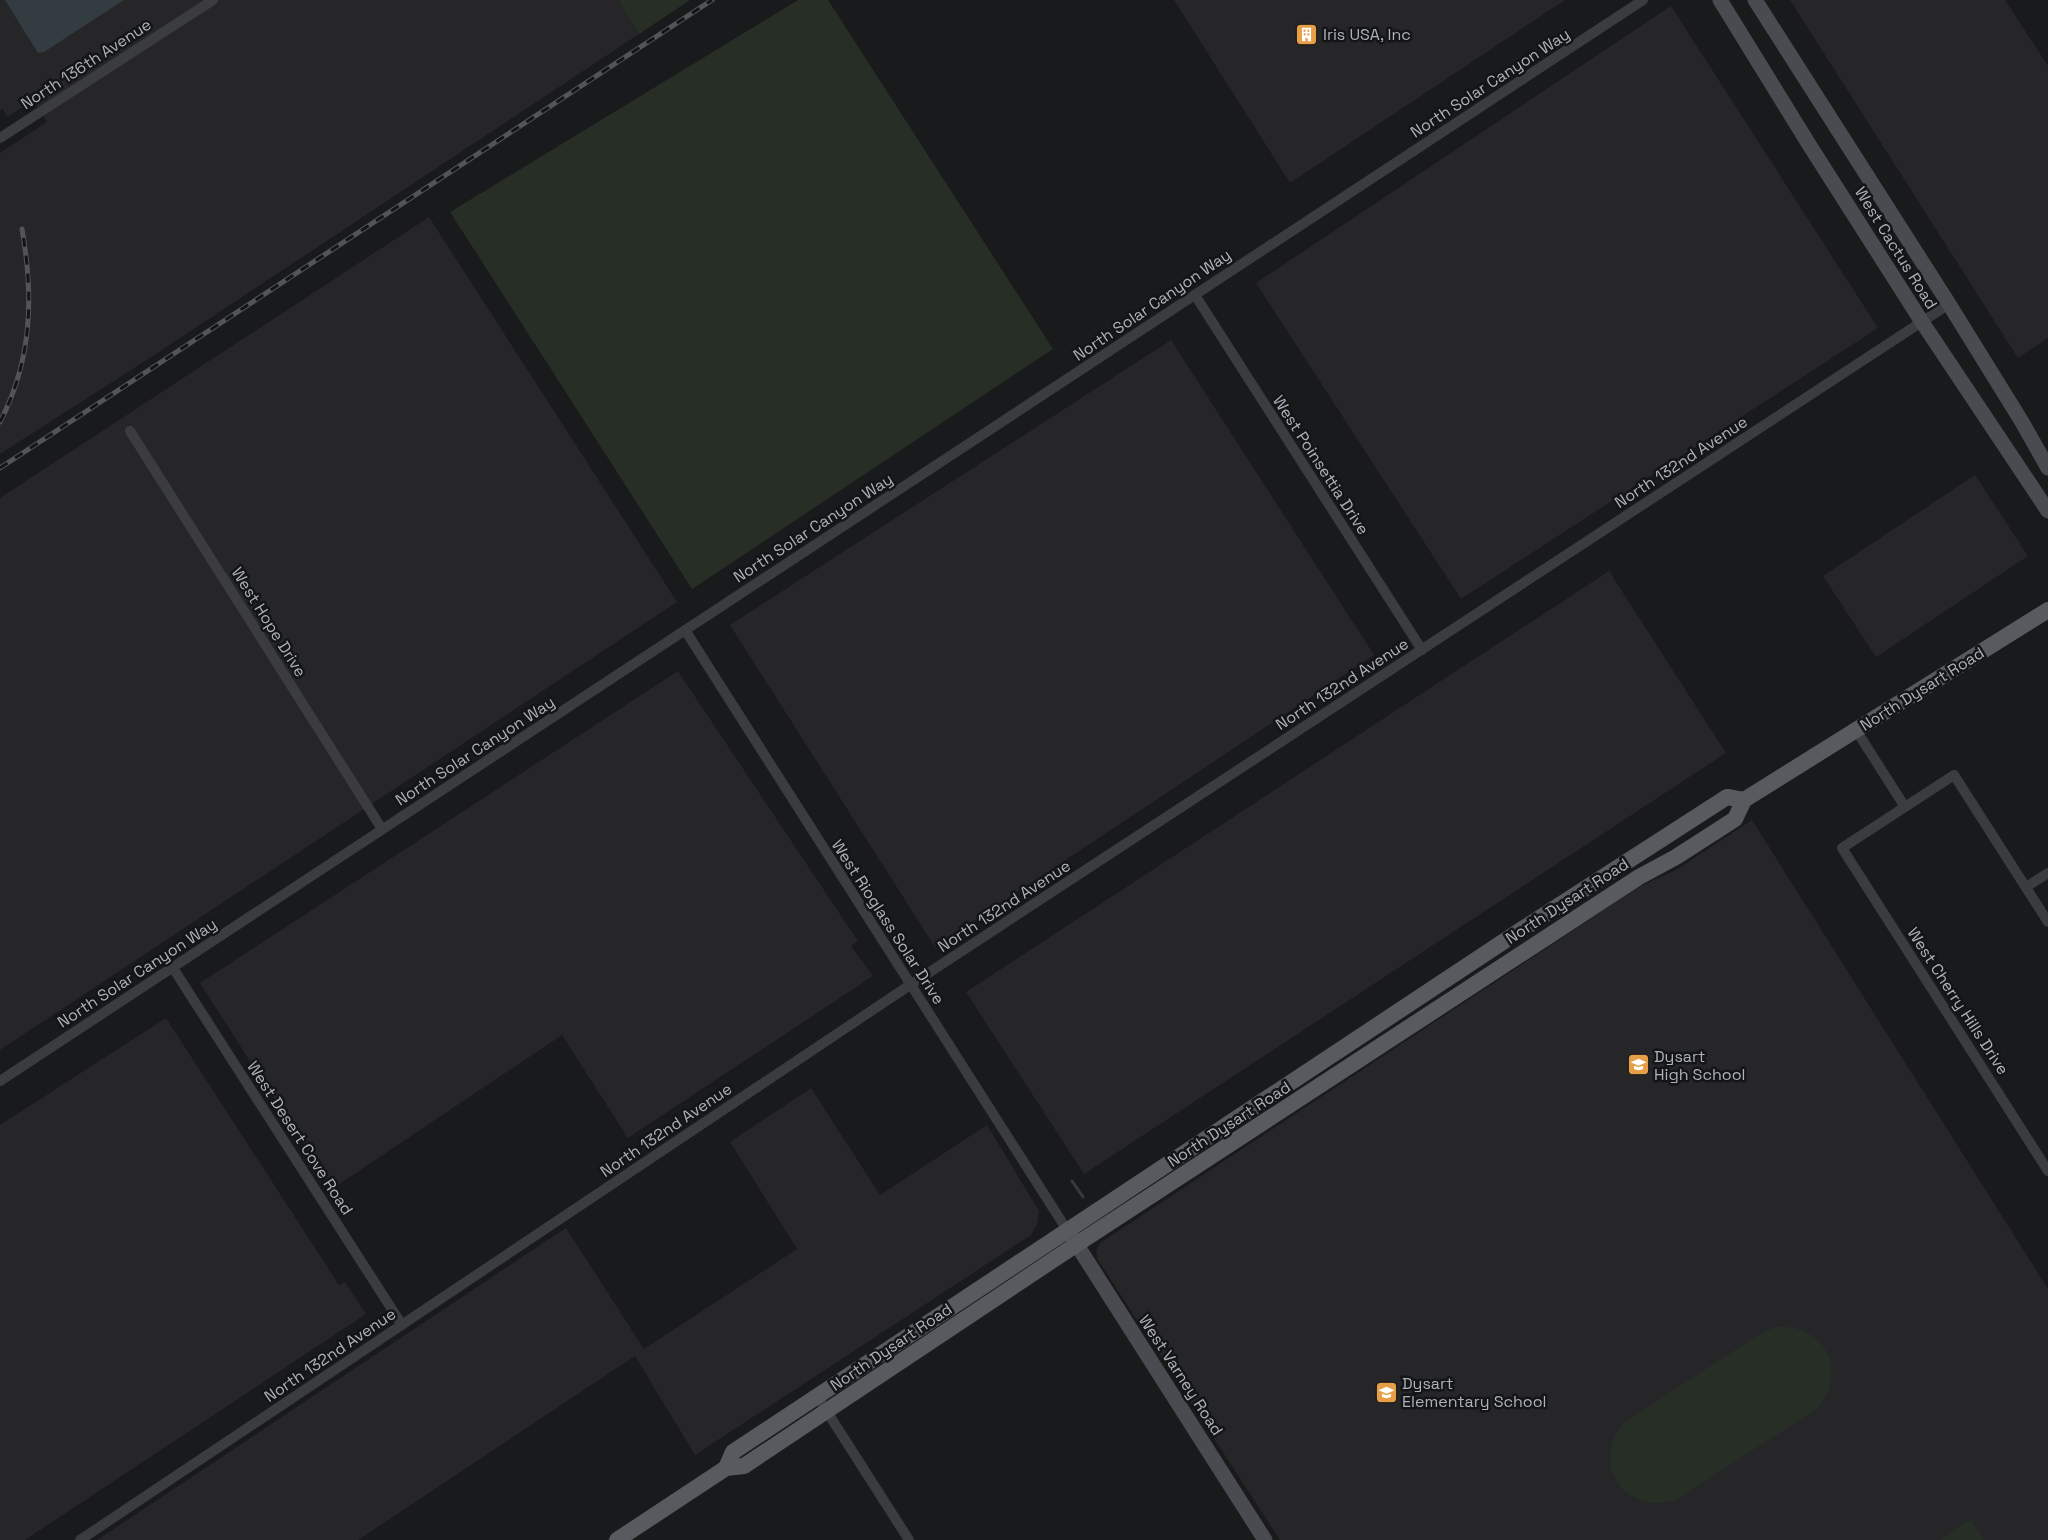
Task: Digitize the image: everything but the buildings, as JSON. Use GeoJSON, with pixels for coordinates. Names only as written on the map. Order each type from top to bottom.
{"type":"FeatureCollection","features":[{"type":"Feature","properties":{"kind":"main road","name":"West Cactus Road"},"geometry":{"type":"LineString","coordinates":[[1720,0],[1922,322],[2048,512]]}},
{"type":"Feature","properties":{"kind":"main road","name":"West Cactus Road"},"geometry":{"type":"LineString","coordinates":[[1755,0],[1949,304],[2022,422],[2048,468]]}},
{"type":"Feature","properties":{"kind":"main road","name":"North Dysart Road"},"geometry":{"type":"LineString","coordinates":[[726,1468],[734,1452],[817,1396],[1677,829],[1727,797],[1744,800],[2048,610]]}},
{"type":"Feature","properties":{"kind":"main road"},"geometry":{"type":"LineString","coordinates":[[1677,829],[1693,830],[1712,818],[1735,819],[1744,800]]}},
{"type":"Feature","properties":{"kind":"main road","name":"North Dysart Road"},"geometry":{"type":"LineString","coordinates":[[617,1540],[726,1468],[744,1466],[1077,1244],[1639,877],[1676,857],[1735,819]]}},
{"type":"Feature","properties":{"kind":"main road","name":"West Varney Road"},"geometry":{"type":"LineString","coordinates":[[1067,1230],[1265,1540]]}},
{"type":"Feature","properties":{"kind":"street","name":"North 136th Avenue"},"geometry":{"type":"LineString","coordinates":[[0,138],[213,0]]}},
{"type":"Feature","properties":{"kind":"street","name":"North Solar Canyon Way"},"geometry":{"type":"LineString","coordinates":[[0,1081],[1643,0]]}},
{"type":"Feature","properties":{"kind":"street","name":"West Poinsettia Drive"},"geometry":{"type":"LineString","coordinates":[[1195,295],[1422,650]]}},
{"type":"Feature","properties":{"kind":"street","name":"North 132nd Avenue"},"geometry":{"type":"LineString","coordinates":[[80,1540],[910,985],[1949,304]]}},
{"type":"Feature","properties":{"kind":"street","name":"West Hope Drive"},"geometry":{"type":"LineString","coordinates":[[130,431],[382,830]]}},
{"type":"Feature","properties":{"kind":"street","name":"West Rioglass Solar Drive"},"geometry":{"type":"LineString","coordinates":[[685,630],[1067,1230]]}},
{"type":"Feature","properties":{"kind":"street"},"geometry":{"type":"LineString","coordinates":[[1856,730],[1905,807],[1954,775],[2048,922]]}},
{"type":"Feature","properties":{"kind":"street","name":"West Cherry Hills Drive"},"geometry":{"type":"LineString","coordinates":[[1905,807],[1842,848],[2048,1171]]}},
{"type":"Feature","properties":{"kind":"street"},"geometry":{"type":"LineString","coordinates":[[2026,887],[2048,873]]}},
{"type":"Feature","properties":{"kind":"street","name":"West Desert Cove Road"},"geometry":{"type":"LineString","coordinates":[[173,968],[402,1325]]}},
{"type":"Feature","properties":{"kind":"street"},"geometry":{"type":"LineString","coordinates":[[817,1396],[909,1540]]}},
{"type":"Feature","properties":{"kind":"shaded area"},"geometry":{"type":"Polygon","coordinates":[[[0,0],[618,0],[639,34],[156,354],[0,454],[0,153],[47,122],[38,108],[30,102],[7,117],[3,109],[0,111],[0,0]]]}},
{"type":"Feature","properties":{"kind":"shaded area"},"geometry":{"type":"Polygon","coordinates":[[[5,0],[124,0],[44,52],[38,53],[5,0]]]}},
{"type":"Feature","properties":{"kind":"shaded area"},"geometry":{"type":"Polygon","coordinates":[[[618,0],[690,0],[639,34],[618,0]]]}},
{"type":"Feature","properties":{"kind":"shaded area"},"geometry":{"type":"Polygon","coordinates":[[[798,0],[828,0],[1053,349],[692,589],[450,212],[798,0]]]}},
{"type":"Feature","properties":{"kind":"shaded area"},"geometry":{"type":"Polygon","coordinates":[[[1174,0],[1565,0],[1290,183],[1174,0]]]}},
{"type":"Feature","properties":{"kind":"shaded area"},"geometry":{"type":"Polygon","coordinates":[[[1790,0],[2005,0],[2048,66],[2048,338],[2018,358],[1790,0]]]}},
{"type":"Feature","properties":{"kind":"shaded area"},"geometry":{"type":"Polygon","coordinates":[[[1671,6],[1878,328],[1461,599],[1256,283],[1671,6]]]}},
{"type":"Feature","properties":{"kind":"shaded area"},"geometry":{"type":"Polygon","coordinates":[[[429,217],[677,602],[0,1050],[0,498],[429,217]]]}},
{"type":"Feature","properties":{"kind":"shaded area"},"geometry":{"type":"Polygon","coordinates":[[[1171,340],[1374,655],[935,947],[730,625],[1171,340]]]}},
{"type":"Feature","properties":{"kind":"shaded area"},"geometry":{"type":"Polygon","coordinates":[[[1975,475],[2028,556],[1876,657],[1823,576],[1975,475]]]}},
{"type":"Feature","properties":{"kind":"shaded area"},"geometry":{"type":"Polygon","coordinates":[[[1609,571],[1726,753],[1084,1174],[966,992],[1609,571]]]}},
{"type":"Feature","properties":{"kind":"shaded area"},"geometry":{"type":"Polygon","coordinates":[[[678,671],[858,941],[851,946],[873,976],[628,1138],[562,1035],[332,1189],[200,983],[678,671]]]}},
{"type":"Feature","properties":{"kind":"shaded area","name":"Dysart High School"},"geometry":{"type":"Polygon","coordinates":[[[1752,820],[2048,1289],[2048,1540],[1280,1540],[1098,1260],[1096,1251],[1100,1243],[1639,887],[1676,870],[1752,820]]]}},
{"type":"Feature","properties":{"kind":"shaded area"},"geometry":{"type":"Polygon","coordinates":[[[166,1018],[339,1285],[345,1282],[366,1314],[25,1540],[0,1540],[0,1125],[166,1018]]]}},
{"type":"Feature","properties":{"kind":"shaded area"},"geometry":{"type":"Polygon","coordinates":[[[811,1088],[880,1195],[987,1125],[1039,1211],[1037,1224],[1031,1235],[695,1455],[635,1356],[358,1540],[97,1540],[566,1228],[644,1349],[797,1249],[730,1142],[811,1088]]]}},
{"type":"Feature","properties":{"kind":"shaded area"},"geometry":{"type":"Polygon","coordinates":[[[1775,1327],[1792,1328],[1807,1332],[1826,1351],[1831,1364],[1831,1378],[1827,1393],[1818,1408],[1676,1500],[1657,1503],[1641,1500],[1627,1493],[1617,1482],[1611,1468],[1610,1453],[1614,1437],[1625,1422],[1761,1333],[1775,1327]]]}},
{"type":"Feature","properties":{"kind":"shaded area"},"geometry":{"type":"Polygon","coordinates":[[[1971,1520],[1984,1540],[1940,1540],[1962,1524],[1971,1520]]]}},
{"type":"Feature","properties":{"kind":"waterway"},"geometry":{"type":"LineString","coordinates":[[1072,1181],[1083,1197]]}},
{"type":"Feature","properties":{"kind":"railway"},"geometry":{"type":"LineString","coordinates":[[0,468],[712,0]]}},
{"type":"Feature","properties":{"kind":"railway"},"geometry":{"type":"LineString","coordinates":[[0,422],[11,399],[19,375],[28,328],[28,279],[22,229]]}},
{"type":"Feature","properties":{"kind":"place","name":"Iris USA, Inc"},"geometry":{"type":"Point","coordinates":[1307,34]}},
{"type":"Feature","properties":{"kind":"place","name":"Dysart High School"},"geometry":{"type":"Point","coordinates":[1638,1065]}},
{"type":"Feature","properties":{"kind":"place","name":"Dysart Elementary School"},"geometry":{"type":"Point","coordinates":[1386,1392]}}]}
